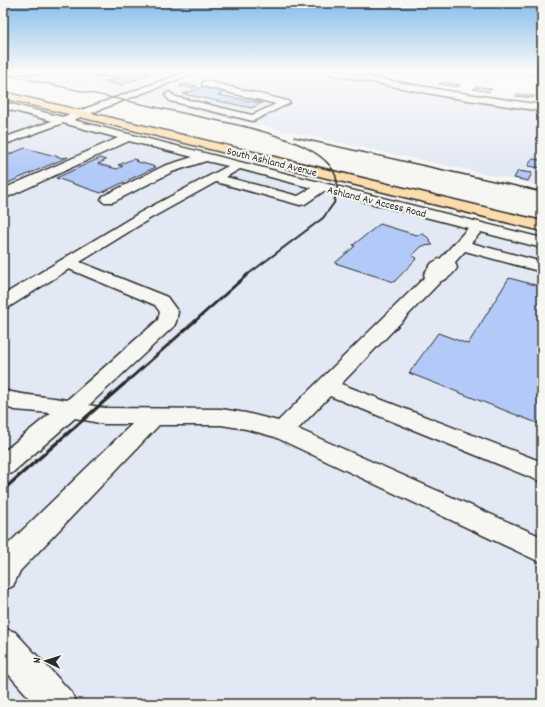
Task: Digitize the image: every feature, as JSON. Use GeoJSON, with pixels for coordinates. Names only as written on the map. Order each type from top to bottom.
{"type":"FeatureCollection","features":[{"type":"Feature","properties":{"kind":"main road","name":"South Ashland Avenue"},"geometry":{"type":"LineString","coordinates":[[39,104],[542,226]]}},
{"type":"Feature","properties":{"kind":"main road"},"geometry":{"type":"LineString","coordinates":[[56,104],[80,108],[96,108]]}},
{"type":"Feature","properties":{"kind":"main road","name":"South Ashland Avenue"},"geometry":{"type":"LineString","coordinates":[[79,104],[427,185]]}},
{"type":"Feature","properties":{"kind":"main road"},"geometry":{"type":"LineString","coordinates":[[80,114],[94,113],[171,126]]}},
{"type":"Feature","properties":{"kind":"street"},"geometry":{"type":"LineString","coordinates":[[3,142],[107,104]]}},
{"type":"Feature","properties":{"kind":"street"},"geometry":{"type":"LineString","coordinates":[[191,104],[253,118],[283,104]]}},
{"type":"Feature","properties":{"kind":"street"},"geometry":{"type":"LineString","coordinates":[[522,104],[542,107]]}},
{"type":"Feature","properties":{"kind":"street","name":"Ashland Av Access Road"},"geometry":{"type":"LineString","coordinates":[[6,108],[62,120],[542,243]]}},
{"type":"Feature","properties":{"kind":"street"},"geometry":{"type":"LineString","coordinates":[[5,131],[29,124],[22,122]]}},
{"type":"Feature","properties":{"kind":"street"},"geometry":{"type":"LineString","coordinates":[[3,193],[128,137]]}},
{"type":"Feature","properties":{"kind":"street"},"geometry":{"type":"LineString","coordinates":[[130,150],[147,142]]}},
{"type":"Feature","properties":{"kind":"street"},"geometry":{"type":"LineString","coordinates":[[108,199],[168,169],[206,157]]}},
{"type":"Feature","properties":{"kind":"street"},"geometry":{"type":"LineString","coordinates":[[162,158],[184,164]]}},
{"type":"Feature","properties":{"kind":"street"},"geometry":{"type":"LineString","coordinates":[[3,303],[146,215],[239,165]]}},
{"type":"Feature","properties":{"kind":"street"},"geometry":{"type":"LineString","coordinates":[[215,178],[300,201]]}},
{"type":"Feature","properties":{"kind":"street"},"geometry":{"type":"LineString","coordinates":[[200,186],[284,209],[290,208],[322,187]]}},
{"type":"Feature","properties":{"kind":"street"},"geometry":{"type":"LineString","coordinates":[[282,430],[441,269],[478,226]]}},
{"type":"Feature","properties":{"kind":"street"},"geometry":{"type":"LineString","coordinates":[[461,245],[542,267]]}},
{"type":"Feature","properties":{"kind":"street"},"geometry":{"type":"LineString","coordinates":[[3,466],[71,410],[167,322],[169,312],[160,300],[67,263]]}},
{"type":"Feature","properties":{"kind":"street"},"geometry":{"type":"LineString","coordinates":[[326,386],[542,472]]}},
{"type":"Feature","properties":{"kind":"street"},"geometry":{"type":"LineString","coordinates":[[3,398],[15,402],[51,405],[104,416],[221,416],[282,430],[542,550]]}},
{"type":"Feature","properties":{"kind":"street"},"geometry":{"type":"LineString","coordinates":[[3,576],[10,562],[154,416]]}},
{"type":"Feature","properties":{"kind":"street"},"geometry":{"type":"LineString","coordinates":[[3,644],[59,704]]}},
{"type":"Feature","properties":{"kind":"shaded area"},"geometry":{"type":"Polygon","coordinates":[[[160,104],[517,104],[542,108],[542,186],[160,104]]]}},
{"type":"Feature","properties":{"kind":"shaded area"},"geometry":{"type":"Polygon","coordinates":[[[3,105],[542,243],[542,704],[3,704],[3,105]]]}},
{"type":"Feature","properties":{"kind":"building"},"geometry":{"type":"Polygon","coordinates":[[[232,104],[260,104],[252,108],[232,104]]]}},
{"type":"Feature","properties":{"kind":"building"},"geometry":{"type":"Polygon","coordinates":[[[25,148],[63,158],[68,157],[3,185],[3,157],[25,148]]]}},
{"type":"Feature","properties":{"kind":"building"},"geometry":{"type":"Polygon","coordinates":[[[100,158],[106,160],[98,164],[117,169],[123,166],[118,165],[133,159],[137,160],[135,161],[156,167],[101,193],[56,178],[100,158]]]}},
{"type":"Feature","properties":{"kind":"building"},"geometry":{"type":"Polygon","coordinates":[[[532,159],[542,160],[541,168],[528,166],[532,159]]]}},
{"type":"Feature","properties":{"kind":"building"},"geometry":{"type":"Polygon","coordinates":[[[518,171],[532,173],[528,181],[514,178],[518,171]]]}},
{"type":"Feature","properties":{"kind":"building"},"geometry":{"type":"Polygon","coordinates":[[[380,224],[416,235],[423,234],[431,240],[430,242],[433,245],[422,246],[412,256],[417,258],[394,282],[335,263],[355,246],[353,245],[380,224]]]}},
{"type":"Feature","properties":{"kind":"building"},"geometry":{"type":"Polygon","coordinates":[[[509,278],[539,286],[542,281],[542,425],[409,373],[438,333],[468,344],[509,278]]]}},
{"type":"Feature","properties":{"kind":"railway"},"geometry":{"type":"LineString","coordinates":[[141,104],[245,126]]}},
{"type":"Feature","properties":{"kind":"railway"},"geometry":{"type":"LineString","coordinates":[[245,126],[286,139],[317,154],[328,164],[336,175],[337,188]]}},
{"type":"Feature","properties":{"kind":"railway"},"geometry":{"type":"LineString","coordinates":[[294,137],[530,189]]}},
{"type":"Feature","properties":{"kind":"railway"},"geometry":{"type":"LineString","coordinates":[[247,275],[323,218],[334,203],[337,188]]}},
{"type":"Feature","properties":{"kind":"railway"},"geometry":{"type":"LineString","coordinates":[[526,188],[530,189]]}},
{"type":"Feature","properties":{"kind":"railway"},"geometry":{"type":"LineString","coordinates":[[530,189],[542,192]]}},
{"type":"Feature","properties":{"kind":"railway"},"geometry":{"type":"LineString","coordinates":[[123,385],[248,274]]}},
{"type":"Feature","properties":{"kind":"railway"},"geometry":{"type":"LineString","coordinates":[[3,490],[124,384]]}}]}
